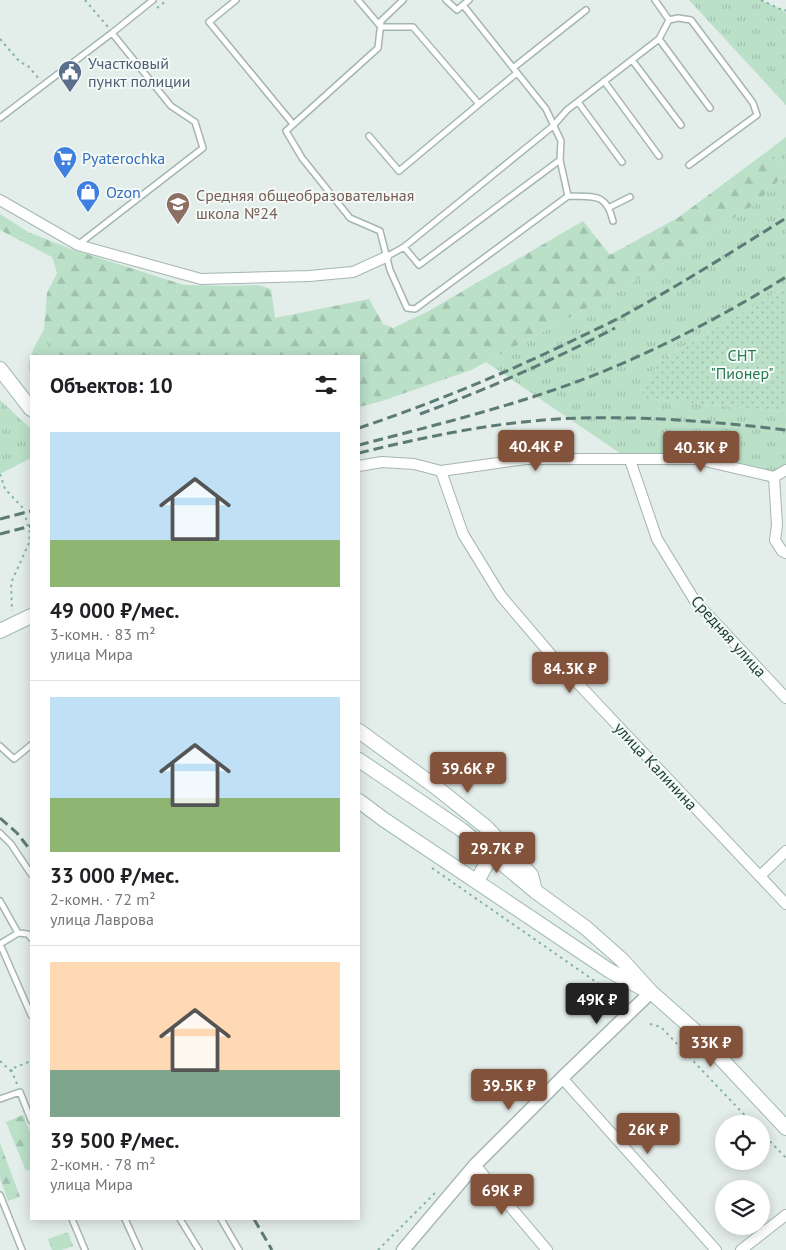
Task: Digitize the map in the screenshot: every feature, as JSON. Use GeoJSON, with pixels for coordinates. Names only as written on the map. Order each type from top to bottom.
{"type":"FeatureCollection","features":[{"type":"Feature","properties":{"kind":"main road"},"geometry":{"type":"LineString","coordinates":[[0,369],[30,408]]}},
{"type":"Feature","properties":{"kind":"main road"},"geometry":{"type":"LineString","coordinates":[[0,631],[30,616]]}},
{"type":"Feature","properties":{"kind":"main road"},"geometry":{"type":"LineString","coordinates":[[360,733],[437,788],[486,827],[531,875],[535,891]]}},
{"type":"Feature","properties":{"kind":"main road"},"geometry":{"type":"LineString","coordinates":[[360,761],[462,830],[535,891],[586,928],[622,960],[650,992],[695,1031],[786,1128]]}},
{"type":"Feature","properties":{"kind":"main road"},"geometry":{"type":"LineString","coordinates":[[360,802],[610,971],[650,992]]}},
{"type":"Feature","properties":{"kind":"main road"},"geometry":{"type":"LineString","coordinates":[[477,881],[492,854]]}},
{"type":"Feature","properties":{"kind":"street"},"geometry":{"type":"LineString","coordinates":[[0,200],[78,245],[201,279],[309,276],[354,272],[386,257]]}},
{"type":"Feature","properties":{"kind":"street"},"geometry":{"type":"LineString","coordinates":[[360,466],[382,462],[414,464],[442,471],[526,459],[696,459],[774,477],[786,470]]}},
{"type":"Feature","properties":{"kind":"street","name":"Средняя улица"},"geometry":{"type":"LineString","coordinates":[[630,460],[657,539],[695,602],[786,698]]}},
{"type":"Feature","properties":{"kind":"street","name":"улица Калинина"},"geometry":{"type":"LineString","coordinates":[[442,471],[463,534],[501,596],[553,657],[786,904]]}},
{"type":"Feature","properties":{"kind":"street"},"geometry":{"type":"LineString","coordinates":[[774,477],[777,525],[775,540],[782,551],[786,553]]}},
{"type":"Feature","properties":{"kind":"street"},"geometry":{"type":"LineString","coordinates":[[760,876],[786,851]]}},
{"type":"Feature","properties":{"kind":"street"},"geometry":{"type":"LineString","coordinates":[[403,1250],[475,1165],[650,992]]}},
{"type":"Feature","properties":{"kind":"street"},"geometry":{"type":"LineString","coordinates":[[562,1078],[716,1250]]}},
{"type":"Feature","properties":{"kind":"street"},"geometry":{"type":"LineString","coordinates":[[475,1165],[547,1250]]}},
{"type":"Feature","properties":{"kind":"street"},"geometry":{"type":"LineString","coordinates":[[741,1250],[786,1215]]}},
{"type":"Feature","properties":{"kind":"lane"},"geometry":{"type":"LineString","coordinates":[[0,118],[153,0]]}},
{"type":"Feature","properties":{"kind":"lane"},"geometry":{"type":"LineString","coordinates":[[236,0],[209,22],[293,124]]}},
{"type":"Feature","properties":{"kind":"lane"},"geometry":{"type":"LineString","coordinates":[[358,0],[380,27]]}},
{"type":"Feature","properties":{"kind":"lane"},"geometry":{"type":"LineString","coordinates":[[403,0],[381,21],[378,48],[286,130],[302,158],[350,218],[380,231],[390,270],[406,308],[415,309],[568,196],[598,197],[610,207],[613,221]]}},
{"type":"Feature","properties":{"kind":"lane"},"geometry":{"type":"LineString","coordinates":[[446,0],[457,10],[469,0]]}},
{"type":"Feature","properties":{"kind":"lane"},"geometry":{"type":"LineString","coordinates":[[655,0],[669,20]]}},
{"type":"Feature","properties":{"kind":"lane"},"geometry":{"type":"LineString","coordinates":[[463,5],[546,109],[562,141],[560,160],[568,196]]}},
{"type":"Feature","properties":{"kind":"lane"},"geometry":{"type":"LineString","coordinates":[[513,68],[586,10]]}},
{"type":"Feature","properties":{"kind":"lane"},"geometry":{"type":"LineString","coordinates":[[386,257],[404,247],[553,126],[567,110],[659,39],[669,20],[678,18],[691,20],[753,103],[757,116],[689,165]]}},
{"type":"Feature","properties":{"kind":"lane"},"geometry":{"type":"LineString","coordinates":[[380,27],[413,27],[479,104]]}},
{"type":"Feature","properties":{"kind":"lane"},"geometry":{"type":"LineString","coordinates":[[78,245],[203,148],[195,122],[172,106],[112,33]]}},
{"type":"Feature","properties":{"kind":"lane"},"geometry":{"type":"LineString","coordinates":[[659,39],[710,108]]}},
{"type":"Feature","properties":{"kind":"lane"},"geometry":{"type":"LineString","coordinates":[[632,60],[681,125]]}},
{"type":"Feature","properties":{"kind":"lane"},"geometry":{"type":"LineString","coordinates":[[369,136],[399,172],[517,73]]}},
{"type":"Feature","properties":{"kind":"lane"},"geometry":{"type":"LineString","coordinates":[[604,81],[659,156]]}},
{"type":"Feature","properties":{"kind":"lane"},"geometry":{"type":"LineString","coordinates":[[578,102],[622,162]]}},
{"type":"Feature","properties":{"kind":"lane"},"geometry":{"type":"LineString","coordinates":[[404,247],[418,265],[560,160]]}},
{"type":"Feature","properties":{"kind":"lane"},"geometry":{"type":"LineString","coordinates":[[610,207],[630,198]]}},
{"type":"Feature","properties":{"kind":"lane"},"geometry":{"type":"LineString","coordinates":[[0,746],[14,759],[30,746]]}},
{"type":"Feature","properties":{"kind":"lane"},"geometry":{"type":"LineString","coordinates":[[0,833],[11,844],[30,872]]}},
{"type":"Feature","properties":{"kind":"lane"},"geometry":{"type":"LineString","coordinates":[[0,901],[18,933]]}},
{"type":"Feature","properties":{"kind":"lane"},"geometry":{"type":"LineString","coordinates":[[30,937],[28,934],[18,933],[0,944],[30,1013]]}},
{"type":"Feature","properties":{"kind":"lane"},"geometry":{"type":"LineString","coordinates":[[0,1099],[20,1092],[30,1117]]}},
{"type":"Feature","properties":{"kind":"lane"},"geometry":{"type":"LineString","coordinates":[[0,1195],[22,1250]]}},
{"type":"Feature","properties":{"kind":"lane"},"geometry":{"type":"LineString","coordinates":[[72,1220],[85,1250]]}},
{"type":"Feature","properties":{"kind":"lane"},"geometry":{"type":"LineString","coordinates":[[125,1220],[139,1250]]}},
{"type":"Feature","properties":{"kind":"lane"},"geometry":{"type":"LineString","coordinates":[[181,1220],[199,1250]]}},
{"type":"Feature","properties":{"kind":"lane"},"geometry":{"type":"LineString","coordinates":[[222,1220],[239,1250]]}},
{"type":"Feature","properties":{"kind":"path"},"geometry":{"type":"LineString","coordinates":[[85,0],[112,33]]}},
{"type":"Feature","properties":{"kind":"path"},"geometry":{"type":"LineString","coordinates":[[761,0],[784,11],[786,10]]}},
{"type":"Feature","properties":{"kind":"path"},"geometry":{"type":"LineString","coordinates":[[0,39],[19,61],[29,67],[43,85]]}},
{"type":"Feature","properties":{"kind":"path"},"geometry":{"type":"LineString","coordinates":[[0,474],[5,489],[23,508],[30,533],[29,543],[11,583],[12,609],[16,623]]}},
{"type":"Feature","properties":{"kind":"path"},"geometry":{"type":"LineString","coordinates":[[433,868],[625,1002]]}},
{"type":"Feature","properties":{"kind":"path"},"geometry":{"type":"LineString","coordinates":[[650,1024],[661,1028],[744,1115]]}},
{"type":"Feature","properties":{"kind":"path"},"geometry":{"type":"LineString","coordinates":[[0,1060],[13,1073],[20,1092]]}},
{"type":"Feature","properties":{"kind":"path"},"geometry":{"type":"LineString","coordinates":[[13,1073],[12,1069],[30,1061]]}},
{"type":"Feature","properties":{"kind":"path"},"geometry":{"type":"LineString","coordinates":[[770,1141],[786,1158]]}},
{"type":"Feature","properties":{"kind":"green space"},"geometry":{"type":"Polygon","coordinates":[[[689,0],[761,0],[784,11],[786,14],[786,105],[689,0]]]}},
{"type":"Feature","properties":{"kind":"green space"},"geometry":{"type":"Polygon","coordinates":[[[786,137],[786,287],[658,362],[641,398],[786,412],[786,470],[774,477],[696,459],[630,460],[486,362],[623,289],[754,205],[777,162],[769,150],[786,137]]]}},
{"type":"Feature","properties":{"kind":"green space"},"geometry":{"type":"Polygon","coordinates":[[[769,150],[777,162],[778,181],[754,205],[623,289],[471,370],[360,407],[360,355],[57,355],[44,329],[47,293],[57,273],[52,257],[0,230],[0,214],[28,232],[71,249],[184,285],[258,285],[271,289],[275,318],[369,299],[383,324],[393,328],[427,312],[583,221],[610,255],[679,217],[769,150]]]}},
{"type":"Feature","properties":{"kind":"green space","name":"СНТ \"Пионер\""},"geometry":{"type":"Polygon","coordinates":[[[786,287],[786,412],[640,398],[658,362],[786,287]]]}},
{"type":"Feature","properties":{"kind":"green space"},"geometry":{"type":"Polygon","coordinates":[[[44,329],[57,355],[31,355],[44,329]]]}},
{"type":"Feature","properties":{"kind":"green space"},"geometry":{"type":"Polygon","coordinates":[[[0,400],[30,428],[30,459],[0,474],[0,400]]]}},
{"type":"Feature","properties":{"kind":"green space"},"geometry":{"type":"Polygon","coordinates":[[[23,1115],[30,1132],[30,1169],[26,1171],[6,1122],[23,1115]]]}},
{"type":"Feature","properties":{"kind":"green space"},"geometry":{"type":"Polygon","coordinates":[[[0,1143],[20,1197],[8,1201],[0,1178],[0,1143]]]}},
{"type":"Feature","properties":{"kind":"green space"},"geometry":{"type":"Polygon","coordinates":[[[68,1232],[73,1246],[62,1250],[52,1250],[48,1239],[68,1232]]]}},
{"type":"Feature","properties":{"kind":"railway"},"geometry":{"type":"LineString","coordinates":[[360,428],[496,376],[610,323],[689,278],[786,218]]}},
{"type":"Feature","properties":{"kind":"railway"},"geometry":{"type":"LineString","coordinates":[[360,445],[520,401],[584,379],[680,337],[786,277]]}},
{"type":"Feature","properties":{"kind":"railway"},"geometry":{"type":"LineString","coordinates":[[420,414],[519,374],[615,328]]}},
{"type":"Feature","properties":{"kind":"railway"},"geometry":{"type":"LineString","coordinates":[[360,453],[458,432],[558,419],[672,420],[786,430]]}},
{"type":"Feature","properties":{"kind":"railway"},"geometry":{"type":"LineString","coordinates":[[0,519],[30,511]]}},
{"type":"Feature","properties":{"kind":"railway"},"geometry":{"type":"LineString","coordinates":[[0,534],[30,526]]}},
{"type":"Feature","properties":{"kind":"railway"},"geometry":{"type":"LineString","coordinates":[[0,818],[17,833],[30,850]]}},
{"type":"Feature","properties":{"kind":"railway"},"geometry":{"type":"LineString","coordinates":[[255,1220],[272,1250]]}},
{"type":"Feature","properties":{"kind":"place","name":"Участковый пункт полиции"},"geometry":{"type":"Point","coordinates":[70,93]}},
{"type":"Feature","properties":{"kind":"place","name":"Pyaterochka"},"geometry":{"type":"Point","coordinates":[65,179]}},
{"type":"Feature","properties":{"kind":"place","name":"Ozon"},"geometry":{"type":"Point","coordinates":[88,213]}},
{"type":"Feature","properties":{"kind":"place","name":"Средняя общеобразовательная школа №24"},"geometry":{"type":"Point","coordinates":[178,225]}}]}
